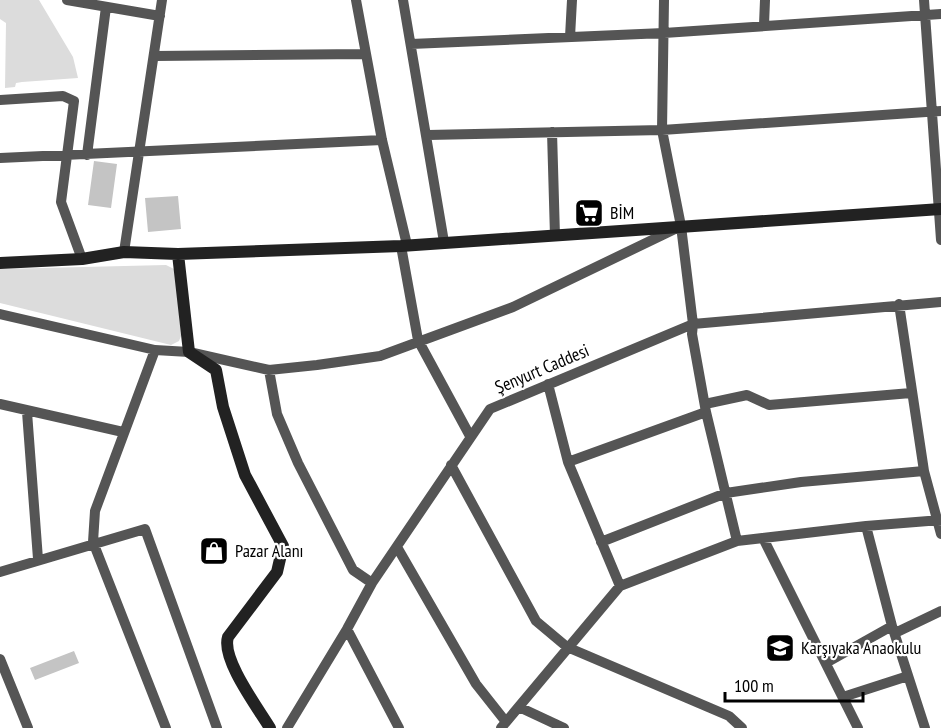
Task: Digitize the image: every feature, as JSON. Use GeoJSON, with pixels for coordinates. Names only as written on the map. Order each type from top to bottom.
{"type":"FeatureCollection","features":[{"type":"Feature","properties":{"kind":"street"},"geometry":{"type":"LineString","coordinates":[[67,0],[160,16]]}},
{"type":"Feature","properties":{"kind":"street"},"geometry":{"type":"LineString","coordinates":[[124,252],[162,0]]}},
{"type":"Feature","properties":{"kind":"street"},"geometry":{"type":"LineString","coordinates":[[356,0],[404,245],[418,340],[470,436]]}},
{"type":"Feature","properties":{"kind":"street"},"geometry":{"type":"LineString","coordinates":[[403,0],[428,135],[444,242]]}},
{"type":"Feature","properties":{"kind":"street"},"geometry":{"type":"LineString","coordinates":[[570,37],[572,0]]}},
{"type":"Feature","properties":{"kind":"street"},"geometry":{"type":"LineString","coordinates":[[664,0],[662,130],[681,226],[693,324],[692,334],[706,408],[737,541]]}},
{"type":"Feature","properties":{"kind":"street"},"geometry":{"type":"LineString","coordinates":[[764,25],[765,0]]}},
{"type":"Feature","properties":{"kind":"street"},"geometry":{"type":"LineString","coordinates":[[924,0],[936,111],[941,240]]}},
{"type":"Feature","properties":{"kind":"street"},"geometry":{"type":"LineString","coordinates":[[87,154],[106,7]]}},
{"type":"Feature","properties":{"kind":"street"},"geometry":{"type":"LineString","coordinates":[[411,45],[664,33],[941,14]]}},
{"type":"Feature","properties":{"kind":"street"},"geometry":{"type":"LineString","coordinates":[[155,56],[365,54]]}},
{"type":"Feature","properties":{"kind":"street"},"geometry":{"type":"LineString","coordinates":[[0,100],[63,96],[74,101],[62,202],[82,259]]}},
{"type":"Feature","properties":{"kind":"street"},"geometry":{"type":"LineString","coordinates":[[428,135],[662,130],[936,111]]}},
{"type":"Feature","properties":{"kind":"street"},"geometry":{"type":"LineString","coordinates":[[552,132],[555,236]]}},
{"type":"Feature","properties":{"kind":"street"},"geometry":{"type":"LineString","coordinates":[[0,158],[382,140]]}},
{"type":"Feature","properties":{"kind":"street"},"geometry":{"type":"LineString","coordinates":[[0,263],[82,259],[124,252],[178,254],[404,245],[940,209]]}},
{"type":"Feature","properties":{"kind":"street"},"geometry":{"type":"LineString","coordinates":[[0,314],[155,350],[189,352],[269,370],[380,356],[418,340],[513,307],[681,226]]}},
{"type":"Feature","properties":{"kind":"street"},"geometry":{"type":"LineString","coordinates":[[178,254],[189,352],[216,370],[223,407],[245,475],[283,546],[277,572],[225,645],[238,675],[270,728]]}},
{"type":"Feature","properties":{"kind":"street","name":"Şenyurt Caddesi"},"geometry":{"type":"LineString","coordinates":[[287,728],[372,583],[490,409],[693,324],[941,302]]}},
{"type":"Feature","properties":{"kind":"street"},"geometry":{"type":"LineString","coordinates":[[900,304],[924,471],[941,534]]}},
{"type":"Feature","properties":{"kind":"street"},"geometry":{"type":"LineString","coordinates":[[155,350],[95,512],[93,542],[166,728]]}},
{"type":"Feature","properties":{"kind":"street"},"geometry":{"type":"LineString","coordinates":[[269,370],[277,414],[298,463],[353,570],[372,583]]}},
{"type":"Feature","properties":{"kind":"street"},"geometry":{"type":"LineString","coordinates":[[548,384],[568,462],[620,586]]}},
{"type":"Feature","properties":{"kind":"street"},"geometry":{"type":"LineString","coordinates":[[568,462],[706,408],[747,395],[769,405],[911,393]]}},
{"type":"Feature","properties":{"kind":"street"},"geometry":{"type":"LineString","coordinates":[[0,405],[123,432]]}},
{"type":"Feature","properties":{"kind":"street"},"geometry":{"type":"LineString","coordinates":[[27,412],[38,560]]}},
{"type":"Feature","properties":{"kind":"street"},"geometry":{"type":"LineString","coordinates":[[451,465],[536,621],[567,647],[729,716],[742,728]]}},
{"type":"Feature","properties":{"kind":"street"},"geometry":{"type":"LineString","coordinates":[[601,542],[726,493],[801,482],[924,471]]}},
{"type":"Feature","properties":{"kind":"street"},"geometry":{"type":"LineString","coordinates":[[397,546],[477,684],[504,725],[620,586],[737,541],[866,526],[939,521]]}},
{"type":"Feature","properties":{"kind":"street"},"geometry":{"type":"LineString","coordinates":[[866,526],[894,629],[925,728]]}},
{"type":"Feature","properties":{"kind":"street"},"geometry":{"type":"LineString","coordinates":[[0,572],[93,542],[145,529],[217,728]]}},
{"type":"Feature","properties":{"kind":"street"},"geometry":{"type":"LineString","coordinates":[[763,538],[858,728]]}},
{"type":"Feature","properties":{"kind":"street"},"geometry":{"type":"LineString","coordinates":[[826,663],[894,629],[941,611]]}},
{"type":"Feature","properties":{"kind":"street"},"geometry":{"type":"LineString","coordinates":[[347,629],[399,728]]}},
{"type":"Feature","properties":{"kind":"street"},"geometry":{"type":"LineString","coordinates":[[1,665],[28,728]]}},
{"type":"Feature","properties":{"kind":"street"},"geometry":{"type":"LineString","coordinates":[[843,697],[908,676]]}},
{"type":"Feature","properties":{"kind":"street"},"geometry":{"type":"LineString","coordinates":[[519,707],[564,728]]}},
{"type":"Feature","properties":{"kind":"shaded area"},"geometry":{"type":"Polygon","coordinates":[[[0,0],[39,0],[73,57],[78,78],[22,82],[16,83],[15,87],[5,88],[6,23],[0,19],[0,0]]]}},
{"type":"Feature","properties":{"kind":"shaded area"},"geometry":{"type":"Polygon","coordinates":[[[166,265],[174,269],[176,277],[181,336],[179,341],[171,345],[0,303],[0,269],[166,265]]]}},
{"type":"Feature","properties":{"kind":"building"},"geometry":{"type":"Polygon","coordinates":[[[94,161],[117,164],[111,208],[88,205],[94,161]]]}},
{"type":"Feature","properties":{"kind":"building"},"geometry":{"type":"Polygon","coordinates":[[[178,196],[181,229],[148,232],[145,198],[178,196]]]}},
{"type":"Feature","properties":{"kind":"building"},"geometry":{"type":"Polygon","coordinates":[[[74,651],[79,663],[35,680],[30,668],[74,651]]]}},
{"type":"Feature","properties":{"kind":"place","name":"BİM"},"geometry":{"type":"Point","coordinates":[589,213]}},
{"type":"Feature","properties":{"kind":"place","name":"Pazar Alanı"},"geometry":{"type":"Point","coordinates":[214,551]}},
{"type":"Feature","properties":{"kind":"place","name":"Karşıyaka Anaokulu"},"geometry":{"type":"Point","coordinates":[780,648]}}]}
